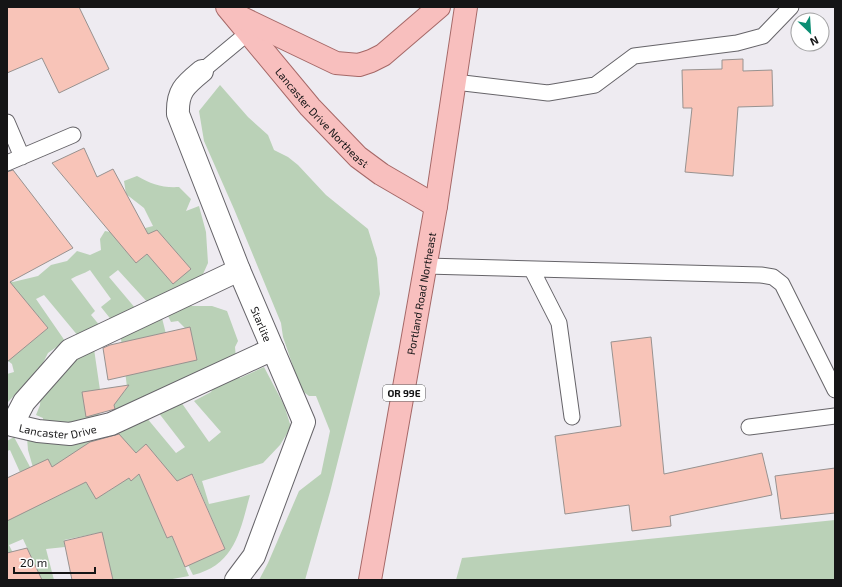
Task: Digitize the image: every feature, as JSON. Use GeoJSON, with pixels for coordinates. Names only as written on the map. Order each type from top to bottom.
{"type":"FeatureCollection","features":[{"type":"Feature","properties":{"kind":"main road"},"geometry":{"type":"LineString","coordinates":[[229,10],[336,63],[359,65],[372,61],[383,54],[439,7]]}},
{"type":"Feature","properties":{"kind":"main road","name":"Portland Road Northeast"},"geometry":{"type":"LineString","coordinates":[[370,580],[426,266],[466,7]]}},
{"type":"Feature","properties":{"kind":"main road","name":"Lancaster Drive Northeast"},"geometry":{"type":"LineString","coordinates":[[229,10],[249,32],[310,107],[358,157],[381,174],[436,206]]}},
{"type":"Feature","properties":{"kind":"street","name":"Starlite"},"geometry":{"type":"LineString","coordinates":[[202,71],[187,84],[177,100],[178,114],[239,270],[304,422],[254,556],[236,580]]}},
{"type":"Feature","properties":{"kind":"street","name":"Lancaster Drive"},"geometry":{"type":"LineString","coordinates":[[239,270],[70,350],[24,402],[9,426],[70,434],[111,424],[273,349]]}},
{"type":"Feature","properties":{"kind":"lane"},"geometry":{"type":"LineString","coordinates":[[455,82],[548,93],[595,85],[634,56],[737,43],[763,36],[790,7]]}},
{"type":"Feature","properties":{"kind":"lane"},"geometry":{"type":"LineString","coordinates":[[202,71],[249,32]]}},
{"type":"Feature","properties":{"kind":"lane"},"geometry":{"type":"LineString","coordinates":[[7,122],[22,157]]}},
{"type":"Feature","properties":{"kind":"lane"},"geometry":{"type":"LineString","coordinates":[[7,164],[73,135]]}},
{"type":"Feature","properties":{"kind":"lane"},"geometry":{"type":"LineString","coordinates":[[426,266],[761,275],[773,277],[782,284],[835,390]]}},
{"type":"Feature","properties":{"kind":"lane"},"geometry":{"type":"LineString","coordinates":[[532,270],[559,323],[572,418]]}},
{"type":"Feature","properties":{"kind":"lane"},"geometry":{"type":"LineString","coordinates":[[749,427],[835,416]]}},
{"type":"Feature","properties":{"kind":"green space"},"geometry":{"type":"Polygon","coordinates":[[[220,85],[248,117],[268,135],[274,150],[288,157],[298,165],[326,195],[368,229],[377,258],[380,294],[330,492],[305,580],[259,580],[268,563],[299,491],[321,474],[330,431],[316,396],[309,396],[301,390],[283,337],[281,323],[204,141],[199,111],[220,85]]]}},
{"type":"Feature","properties":{"kind":"green space"},"geometry":{"type":"Polygon","coordinates":[[[137,176],[157,185],[179,187],[191,199],[186,211],[199,206],[206,232],[208,263],[199,283],[150,305],[118,270],[109,277],[136,309],[113,322],[101,307],[111,299],[90,270],[71,279],[95,311],[91,315],[101,327],[79,337],[44,295],[36,299],[65,341],[48,353],[40,369],[7,403],[7,374],[14,372],[12,364],[7,360],[48,328],[24,299],[15,300],[7,280],[13,282],[38,276],[51,265],[67,261],[77,251],[90,255],[101,250],[100,239],[105,231],[122,234],[153,226],[144,208],[126,194],[124,181],[137,176]]]}},
{"type":"Feature","properties":{"kind":"green space"},"geometry":{"type":"Polygon","coordinates":[[[189,306],[212,306],[227,311],[238,341],[235,347],[237,374],[240,378],[264,367],[284,405],[291,427],[280,445],[263,463],[202,481],[209,504],[250,495],[243,521],[234,545],[227,555],[207,570],[193,575],[188,565],[225,549],[193,475],[148,494],[167,538],[172,536],[189,576],[167,580],[113,580],[104,543],[101,543],[97,537],[98,533],[64,540],[65,547],[46,549],[54,580],[42,580],[23,539],[9,545],[13,553],[7,556],[7,510],[32,499],[10,450],[7,451],[7,441],[14,437],[36,478],[28,450],[27,438],[38,431],[43,423],[43,418],[36,415],[40,405],[41,392],[48,380],[78,353],[94,349],[100,390],[82,392],[87,412],[98,411],[99,416],[115,414],[112,394],[124,392],[127,387],[121,339],[122,336],[162,318],[170,350],[162,351],[159,334],[139,339],[146,371],[158,368],[167,353],[177,348],[189,351],[193,341],[187,330],[178,321],[171,322],[167,314],[189,306]],[[215,369],[198,376],[197,384],[188,393],[167,391],[107,420],[87,423],[80,429],[74,438],[74,444],[114,428],[124,429],[131,419],[139,421],[146,417],[176,453],[185,447],[158,412],[181,402],[209,442],[221,432],[194,401],[211,392],[221,377],[215,369]],[[124,440],[118,442],[116,445],[123,467],[121,469],[131,480],[142,471],[140,468],[144,464],[150,472],[161,462],[148,447],[143,456],[126,450],[124,440]],[[92,462],[84,464],[80,473],[92,492],[102,487],[106,493],[119,484],[114,475],[110,476],[104,474],[92,462]],[[37,482],[47,501],[64,493],[60,484],[48,488],[37,482]]]}},
{"type":"Feature","properties":{"kind":"green space"},"geometry":{"type":"Polygon","coordinates":[[[835,520],[835,580],[456,580],[462,558],[835,520]]]}},
{"type":"Feature","properties":{"kind":"building"},"geometry":{"type":"Polygon","coordinates":[[[7,7],[79,7],[109,69],[59,93],[42,58],[7,73],[7,7]]]}},
{"type":"Feature","properties":{"kind":"building"},"geometry":{"type":"Polygon","coordinates":[[[743,59],[743,71],[772,70],[773,106],[738,107],[733,176],[685,172],[692,108],[683,108],[682,70],[722,69],[722,60],[743,59]]]}},
{"type":"Feature","properties":{"kind":"building"},"geometry":{"type":"Polygon","coordinates":[[[84,148],[97,177],[113,169],[148,234],[157,230],[191,269],[173,284],[147,254],[136,263],[52,163],[84,148]]]}},
{"type":"Feature","properties":{"kind":"building"},"geometry":{"type":"Polygon","coordinates":[[[13,170],[73,248],[10,282],[48,328],[7,362],[7,172],[13,170]]]}},
{"type":"Feature","properties":{"kind":"building"},"geometry":{"type":"Polygon","coordinates":[[[190,327],[197,360],[108,380],[103,348],[110,345],[190,327]]]}},
{"type":"Feature","properties":{"kind":"building"},"geometry":{"type":"Polygon","coordinates":[[[651,337],[664,474],[762,453],[772,495],[670,516],[671,526],[632,531],[629,505],[565,514],[555,436],[621,426],[611,342],[651,337]]]}},
{"type":"Feature","properties":{"kind":"building"},"geometry":{"type":"Polygon","coordinates":[[[129,385],[114,405],[115,409],[86,417],[82,392],[129,385]]]}},
{"type":"Feature","properties":{"kind":"building"},"geometry":{"type":"Polygon","coordinates":[[[119,434],[136,453],[146,444],[177,481],[192,474],[225,549],[185,567],[172,536],[167,538],[139,474],[131,481],[129,478],[96,499],[86,482],[7,521],[7,478],[48,459],[52,467],[90,442],[119,434]]]}},
{"type":"Feature","properties":{"kind":"building"},"geometry":{"type":"Polygon","coordinates":[[[835,468],[835,513],[781,519],[775,476],[835,468]]]}},
{"type":"Feature","properties":{"kind":"building"},"geometry":{"type":"Polygon","coordinates":[[[102,532],[113,580],[72,580],[64,541],[102,532]]]}},
{"type":"Feature","properties":{"kind":"building"},"geometry":{"type":"Polygon","coordinates":[[[27,548],[42,580],[7,580],[7,553],[27,548]]]}}]}
